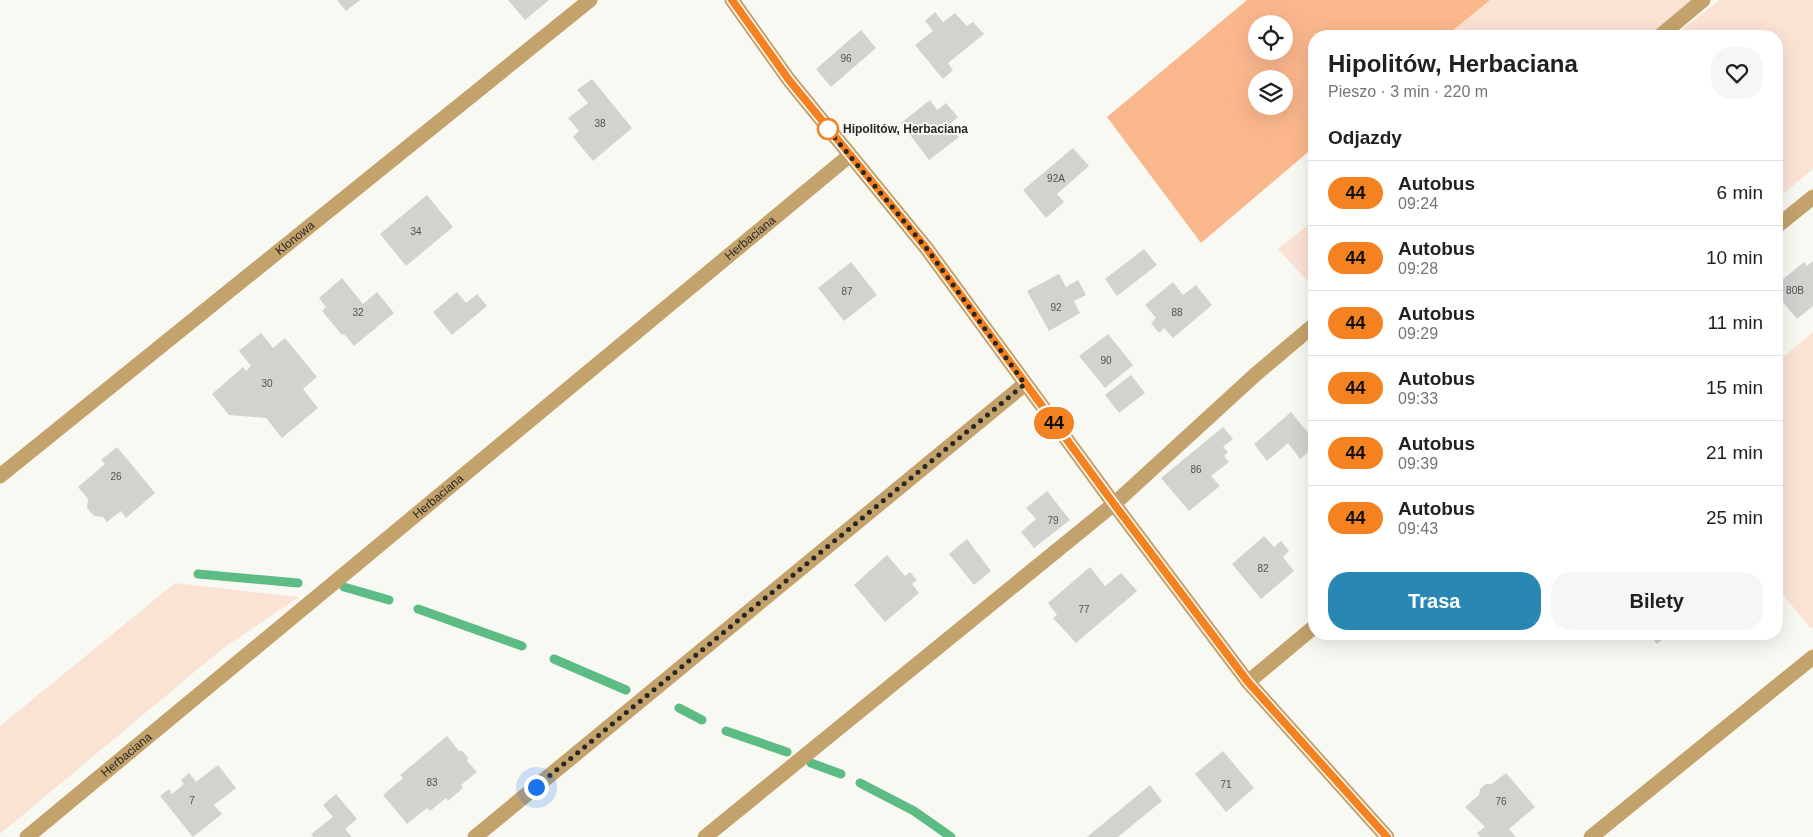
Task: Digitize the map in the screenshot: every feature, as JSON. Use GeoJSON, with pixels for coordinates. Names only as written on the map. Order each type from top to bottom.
{"type":"FeatureCollection","features":[{"type":"Feature","properties":{"kind":"street","name":"Klonowa"},"geometry":{"type":"LineString","coordinates":[[0,476],[590,0]]}},
{"type":"Feature","properties":{"kind":"street"},"geometry":{"type":"LineString","coordinates":[[732,0],[789,80],[849,156],[927,249],[1025,384],[1248,682],[1387,837]]}},
{"type":"Feature","properties":{"kind":"street"},"geometry":{"type":"LineString","coordinates":[[1667,30],[1703,0]]}},
{"type":"Feature","properties":{"kind":"street","name":"Herbaciana"},"geometry":{"type":"LineString","coordinates":[[27,837],[849,156]]}},
{"type":"Feature","properties":{"kind":"street"},"geometry":{"type":"LineString","coordinates":[[1783,221],[1813,197]]}},
{"type":"Feature","properties":{"kind":"street"},"geometry":{"type":"LineString","coordinates":[[705,837],[1114,504],[1256,374],[1308,330]]}},
{"type":"Feature","properties":{"kind":"street"},"geometry":{"type":"LineString","coordinates":[[474,837],[1025,384]]}},
{"type":"Feature","properties":{"kind":"street"},"geometry":{"type":"LineString","coordinates":[[1248,682],[1308,632]]}},
{"type":"Feature","properties":{"kind":"street"},"geometry":{"type":"LineString","coordinates":[[1591,837],[1813,657]]}},
{"type":"Feature","properties":{"kind":"shaded area"},"geometry":{"type":"Polygon","coordinates":[[[1247,0],[1490,0],[1453,30],[1308,30],[1308,152],[1201,243],[1107,117],[1247,0]]]}},
{"type":"Feature","properties":{"kind":"shaded area"},"geometry":{"type":"Polygon","coordinates":[[[1490,0],[1693,0],[1657,30],[1453,30],[1490,0]]]}},
{"type":"Feature","properties":{"kind":"shaded area"},"geometry":{"type":"Polygon","coordinates":[[[1719,0],[1813,0],[1813,169],[1783,194],[1783,30],[1682,30],[1719,0]]]}},
{"type":"Feature","properties":{"kind":"shaded area"},"geometry":{"type":"Polygon","coordinates":[[[1308,225],[1308,282],[1278,249],[1308,225]]]}},
{"type":"Feature","properties":{"kind":"shaded area"},"geometry":{"type":"Polygon","coordinates":[[[1813,332],[1813,627],[1811,629],[1783,595],[1783,357],[1813,332]]]}},
{"type":"Feature","properties":{"kind":"shaded area"},"geometry":{"type":"Polygon","coordinates":[[[175,583],[299,597],[222,649],[0,834],[0,726],[175,583]]]}},
{"type":"Feature","properties":{"kind":"building"},"geometry":{"type":"Polygon","coordinates":[[[337,0],[360,0],[346,11],[337,0]]]}},
{"type":"Feature","properties":{"kind":"building"},"geometry":{"type":"Polygon","coordinates":[[[508,0],[549,0],[525,20],[508,0]]]}},
{"type":"Feature","properties":{"kind":"building"},"geometry":{"type":"Polygon","coordinates":[[[935,12],[943,22],[955,13],[967,26],[973,22],[984,34],[948,63],[953,70],[943,79],[915,45],[933,31],[925,21],[935,12]]]}},
{"type":"Feature","properties":{"kind":"building"},"geometry":{"type":"Polygon","coordinates":[[[861,30],[876,48],[831,87],[816,69],[861,30]]]}},
{"type":"Feature","properties":{"kind":"building"},"geometry":{"type":"Polygon","coordinates":[[[592,79],[632,128],[593,161],[573,137],[579,131],[568,118],[588,103],[577,90],[592,79]]]}},
{"type":"Feature","properties":{"kind":"building"},"geometry":{"type":"Polygon","coordinates":[[[930,100],[937,110],[946,103],[958,117],[949,125],[959,137],[929,160],[901,123],[930,100]]]}},
{"type":"Feature","properties":{"kind":"building"},"geometry":{"type":"Polygon","coordinates":[[[1073,148],[1089,166],[1057,194],[1064,202],[1046,218],[1023,190],[1073,148]]]}},
{"type":"Feature","properties":{"kind":"building"},"geometry":{"type":"Polygon","coordinates":[[[427,195],[453,227],[406,266],[380,234],[427,195]]]}},
{"type":"Feature","properties":{"kind":"building"},"geometry":{"type":"Polygon","coordinates":[[[1144,249],[1157,265],[1117,296],[1105,279],[1144,249]]]}},
{"type":"Feature","properties":{"kind":"building"},"geometry":{"type":"Polygon","coordinates":[[[1813,261],[1813,306],[1797,319],[1783,302],[1783,279],[1804,262],[1807,266],[1813,261]]]}},
{"type":"Feature","properties":{"kind":"building"},"geometry":{"type":"Polygon","coordinates":[[[851,262],[877,295],[844,321],[818,288],[851,262]]]}},
{"type":"Feature","properties":{"kind":"building"},"geometry":{"type":"Polygon","coordinates":[[[1059,274],[1066,287],[1078,280],[1086,295],[1074,301],[1080,313],[1049,331],[1027,291],[1059,274]]]}},
{"type":"Feature","properties":{"kind":"building"},"geometry":{"type":"Polygon","coordinates":[[[342,278],[363,304],[377,292],[394,313],[354,346],[322,311],[326,307],[319,298],[342,278]]]}},
{"type":"Feature","properties":{"kind":"building"},"geometry":{"type":"Polygon","coordinates":[[[1173,282],[1183,295],[1196,285],[1212,305],[1173,338],[1164,328],[1159,333],[1151,323],[1156,318],[1145,305],[1173,282]]]}},
{"type":"Feature","properties":{"kind":"building"},"geometry":{"type":"Polygon","coordinates":[[[457,292],[466,303],[477,294],[487,306],[452,335],[433,312],[457,292]]]}},
{"type":"Feature","properties":{"kind":"building"},"geometry":{"type":"Polygon","coordinates":[[[261,333],[273,348],[285,338],[317,377],[303,389],[318,408],[282,438],[266,418],[229,415],[212,394],[243,367],[246,371],[251,366],[239,351],[261,333]]]}},
{"type":"Feature","properties":{"kind":"building"},"geometry":{"type":"Polygon","coordinates":[[[1108,334],[1133,365],[1105,388],[1079,356],[1108,334]]]}},
{"type":"Feature","properties":{"kind":"building"},"geometry":{"type":"Polygon","coordinates":[[[1131,375],[1145,393],[1119,413],[1105,395],[1131,375]]]}},
{"type":"Feature","properties":{"kind":"building"},"geometry":{"type":"Polygon","coordinates":[[[1291,412],[1308,433],[1308,452],[1300,459],[1288,443],[1267,461],[1254,444],[1291,412]]]}},
{"type":"Feature","properties":{"kind":"building"},"geometry":{"type":"Polygon","coordinates":[[[1223,427],[1233,439],[1223,447],[1228,452],[1224,456],[1229,462],[1211,476],[1220,486],[1189,511],[1161,478],[1223,427]]]}},
{"type":"Feature","properties":{"kind":"building"},"geometry":{"type":"Polygon","coordinates":[[[117,447],[155,493],[126,518],[121,511],[107,522],[103,517],[94,516],[87,508],[88,499],[78,487],[105,464],[101,460],[117,447]]]}},
{"type":"Feature","properties":{"kind":"building"},"geometry":{"type":"Polygon","coordinates":[[[1047,491],[1070,520],[1034,548],[1021,532],[1036,519],[1026,508],[1047,491]]]}},
{"type":"Feature","properties":{"kind":"building"},"geometry":{"type":"Polygon","coordinates":[[[1264,536],[1274,547],[1281,541],[1289,551],[1283,557],[1294,571],[1261,599],[1232,564],[1264,536]]]}},
{"type":"Feature","properties":{"kind":"building"},"geometry":{"type":"Polygon","coordinates":[[[967,539],[991,571],[974,585],[949,554],[967,539]]]}},
{"type":"Feature","properties":{"kind":"building"},"geometry":{"type":"Polygon","coordinates":[[[887,555],[905,576],[910,572],[917,580],[912,584],[919,593],[885,622],[854,585],[887,555]]]}},
{"type":"Feature","properties":{"kind":"building"},"geometry":{"type":"Polygon","coordinates":[[[1090,567],[1105,586],[1121,573],[1137,591],[1076,643],[1053,618],[1057,615],[1048,603],[1090,567]]]}},
{"type":"Feature","properties":{"kind":"building"},"geometry":{"type":"Polygon","coordinates":[[[1654,640],[1662,640],[1657,644],[1654,640]]]}},
{"type":"Feature","properties":{"kind":"building"},"geometry":{"type":"Polygon","coordinates":[[[447,736],[459,751],[462,751],[468,757],[467,761],[477,772],[461,785],[463,788],[448,801],[446,798],[430,811],[427,808],[407,824],[383,795],[403,778],[400,775],[447,736]]]}},
{"type":"Feature","properties":{"kind":"building"},"geometry":{"type":"Polygon","coordinates":[[[1223,751],[1254,788],[1226,812],[1195,774],[1223,751]]]}},
{"type":"Feature","properties":{"kind":"building"},"geometry":{"type":"Polygon","coordinates":[[[218,765],[236,788],[214,805],[222,814],[193,837],[160,796],[169,789],[172,794],[184,784],[181,780],[189,773],[196,782],[218,765]]]}},
{"type":"Feature","properties":{"kind":"building"},"geometry":{"type":"Polygon","coordinates":[[[1506,773],[1535,807],[1509,829],[1516,837],[1480,837],[1477,833],[1485,827],[1465,807],[1479,795],[1480,789],[1486,784],[1492,784],[1506,773]]]}},
{"type":"Feature","properties":{"kind":"building"},"geometry":{"type":"Polygon","coordinates":[[[1150,785],[1162,801],[1118,837],[1087,837],[1150,785]]]}},
{"type":"Feature","properties":{"kind":"building"},"geometry":{"type":"Polygon","coordinates":[[[336,794],[357,819],[345,829],[352,837],[313,837],[311,834],[333,817],[323,805],[336,794]]]}},
{"type":"Feature","properties":{"kind":"waterway"},"geometry":{"type":"LineString","coordinates":[[198,574],[298,583]]}},
{"type":"Feature","properties":{"kind":"waterway"},"geometry":{"type":"LineString","coordinates":[[344,587],[389,600]]}},
{"type":"Feature","properties":{"kind":"waterway"},"geometry":{"type":"LineString","coordinates":[[418,609],[522,646]]}},
{"type":"Feature","properties":{"kind":"waterway"},"geometry":{"type":"LineString","coordinates":[[554,659],[626,690]]}},
{"type":"Feature","properties":{"kind":"waterway"},"geometry":{"type":"LineString","coordinates":[[679,708],[702,720]]}},
{"type":"Feature","properties":{"kind":"waterway"},"geometry":{"type":"LineString","coordinates":[[726,731],[787,752]]}},
{"type":"Feature","properties":{"kind":"waterway"},"geometry":{"type":"LineString","coordinates":[[811,763],[841,774]]}},
{"type":"Feature","properties":{"kind":"waterway"},"geometry":{"type":"LineString","coordinates":[[860,783],[914,811],[951,837]]}},
{"type":"Feature","properties":{"kind":"bus line","name":"44"},"geometry":{"type":"LineString","coordinates":[[732,0],[789,80],[849,156],[927,249],[1114,504],[1248,682],[1387,837]]}},
{"type":"Feature","properties":{"kind":"place","name":"Hipolitów, Herbaciana"},"geometry":{"type":"Point","coordinates":[828,129]}},
{"type":"Feature","properties":{"kind":"route"},"geometry":{"type":"LineString","coordinates":[[536,787],[1025,384],[927,249],[825,126],[828,129]]}}]}
